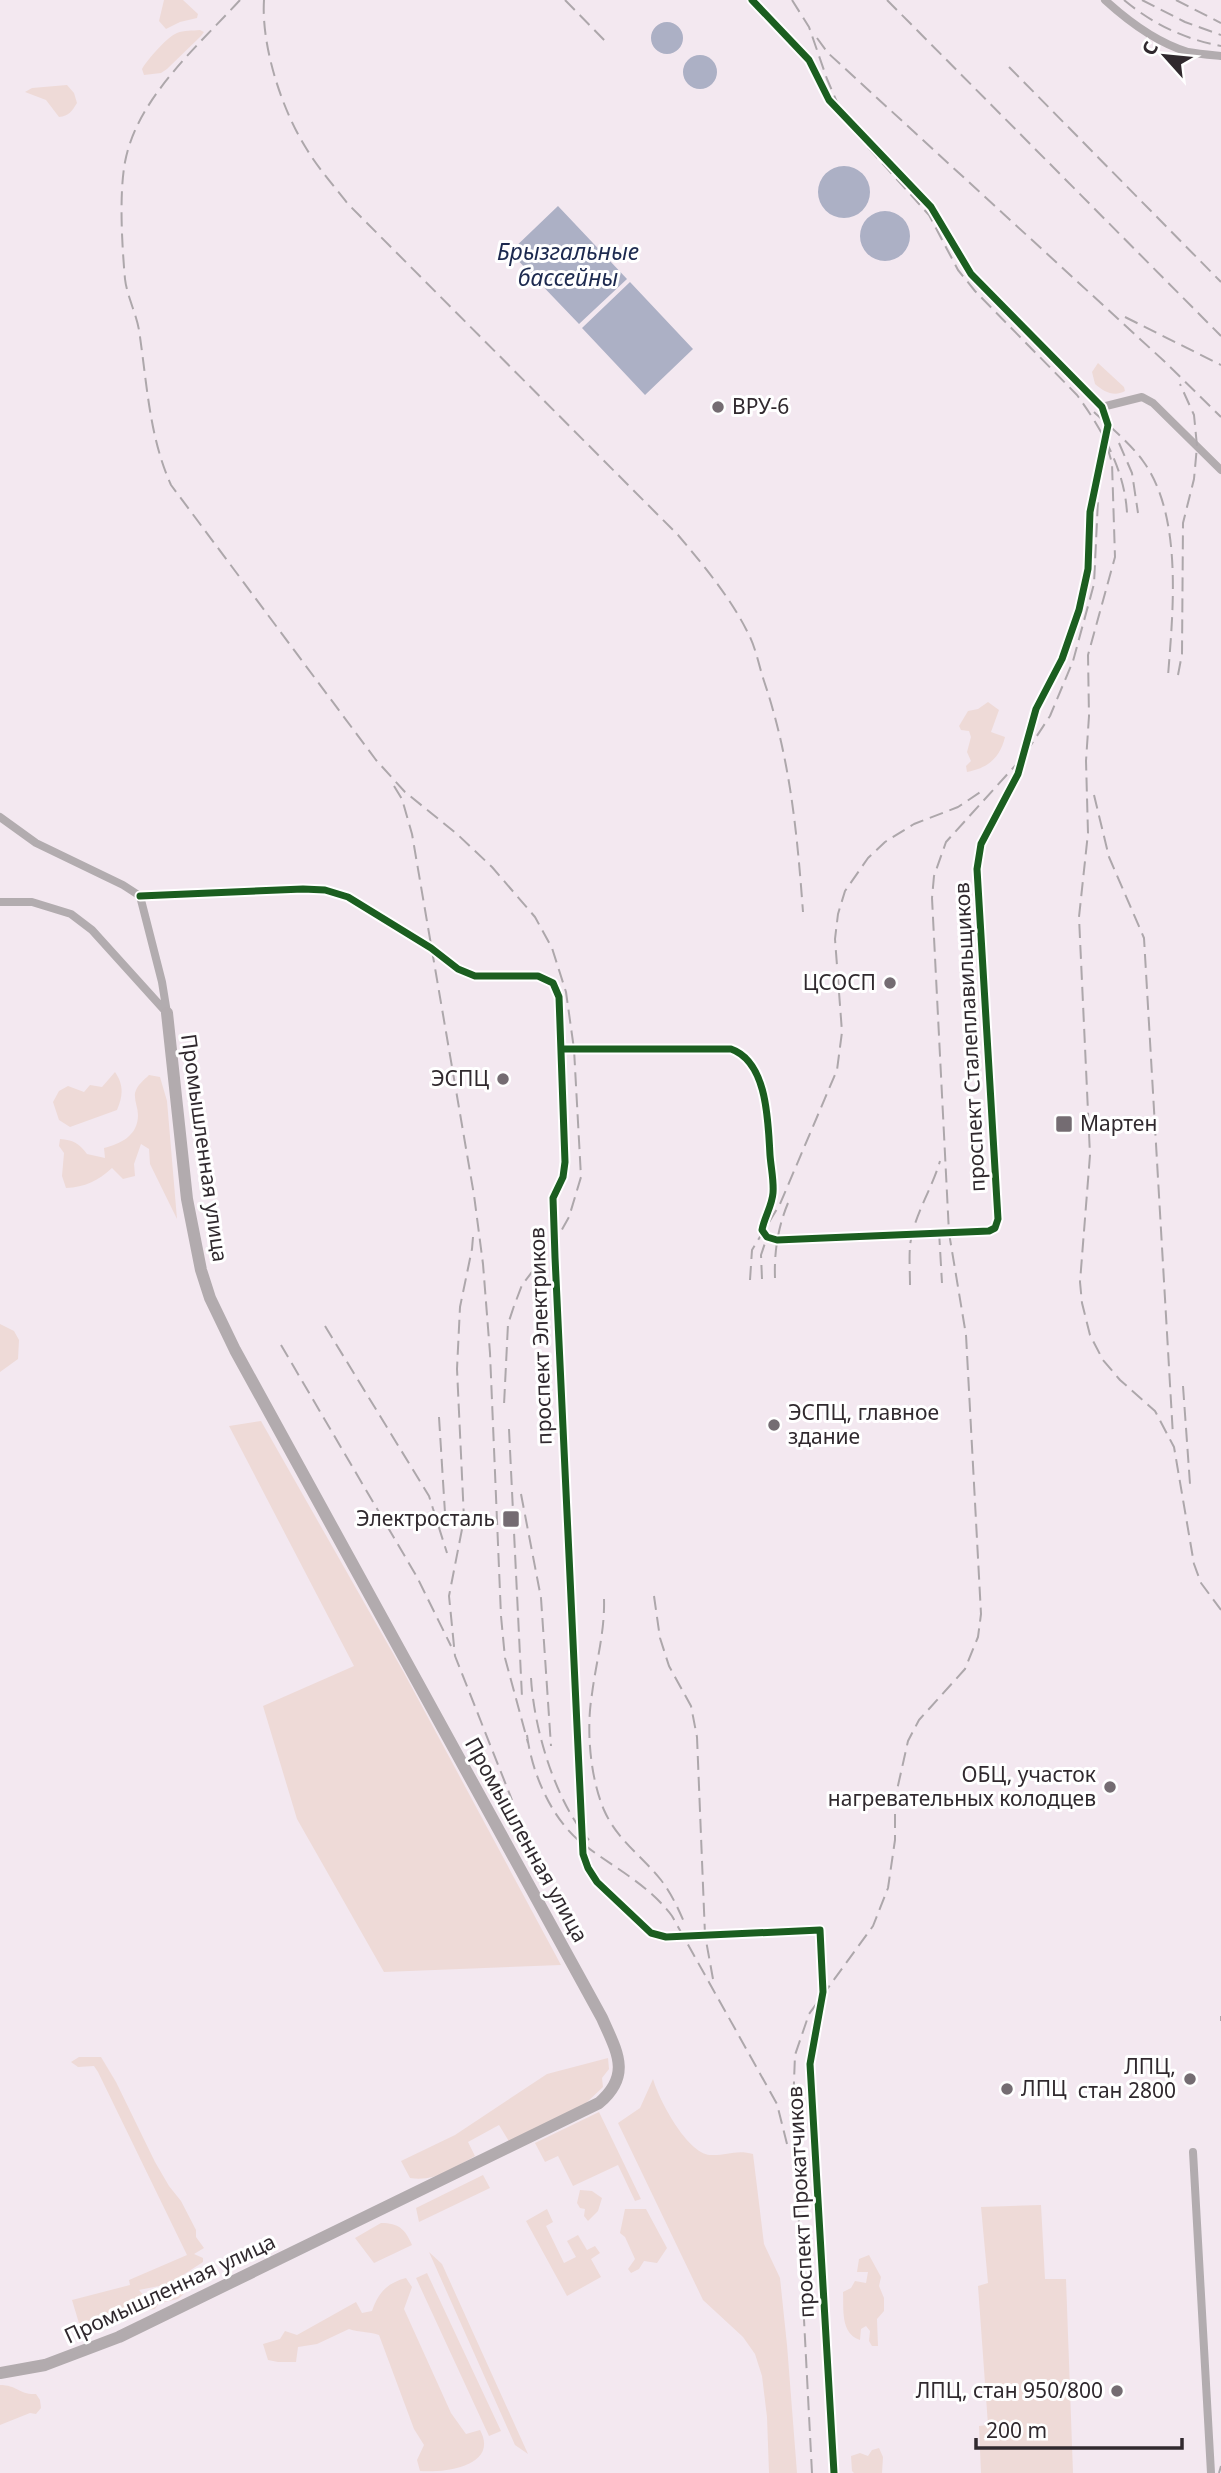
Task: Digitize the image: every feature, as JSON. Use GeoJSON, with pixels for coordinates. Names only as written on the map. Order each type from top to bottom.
{"type":"FeatureCollection","features":[{"type":"Feature","properties":{"kind":"street"},"geometry":{"type":"LineString","coordinates":[[752,0],[809,60],[829,100],[931,207],[971,274],[1102,407],[1142,397],[1153,403],[1221,470]]}},
{"type":"Feature","properties":{"kind":"street"},"geometry":{"type":"LineString","coordinates":[[1105,0],[1153,36],[1189,52],[1221,56]]}},
{"type":"Feature","properties":{"kind":"street","name":"проспект Сталеплавильщиков"},"geometry":{"type":"LineString","coordinates":[[561,1049],[731,1049],[741,1052],[751,1064],[763,1088],[768,1118],[773,1195],[762,1230],[767,1237],[778,1240],[989,1231],[995,1228],[998,1219],[977,869],[981,844],[1018,774],[1036,709],[1062,659],[1079,610],[1088,569],[1090,512],[1108,425],[1102,407]]}},
{"type":"Feature","properties":{"kind":"street"},"geometry":{"type":"LineString","coordinates":[[0,817],[36,843],[123,885],[140,897]]}},
{"type":"Feature","properties":{"kind":"street","name":"проспект Электриков"},"geometry":{"type":"LineString","coordinates":[[140,897],[324,890],[348,897],[430,948],[458,969],[475,976],[538,976],[553,983],[559,997],[565,1162],[563,1177],[553,1198],[555,1270],[583,1854],[597,1882],[650,1933],[666,1937],[820,1930]]}},
{"type":"Feature","properties":{"kind":"street","name":"Промышленная улица"},"geometry":{"type":"LineString","coordinates":[[0,2374],[45,2365],[120,2337],[390,2207],[599,2103],[614,2090],[619,2073],[617,2051],[602,2018],[235,1350],[210,1298],[201,1270],[187,1199],[162,982],[140,897]]}},
{"type":"Feature","properties":{"kind":"street"},"geometry":{"type":"LineString","coordinates":[[0,902],[32,902],[71,914],[92,930],[167,1013]]}},
{"type":"Feature","properties":{"kind":"street","name":"проспект Прокатчиков"},"geometry":{"type":"LineString","coordinates":[[820,1930],[823,1992],[810,2064],[834,2473]]}},
{"type":"Feature","properties":{"kind":"street"},"geometry":{"type":"LineString","coordinates":[[1193,2152],[1211,2473]]}},
{"type":"Feature","properties":{"kind":"shaded area"},"geometry":{"type":"Polygon","coordinates":[[[164,0],[183,0],[198,14],[197,18],[166,29],[159,21],[164,0]]]}},
{"type":"Feature","properties":{"kind":"shaded area"},"geometry":{"type":"Polygon","coordinates":[[[180,32],[204,32],[201,36],[167,69],[161,73],[144,75],[142,69],[168,39],[180,32]]]}},
{"type":"Feature","properties":{"kind":"shaded area"},"geometry":{"type":"Polygon","coordinates":[[[67,85],[74,93],[77,103],[70,113],[59,117],[46,100],[25,92],[32,88],[67,85]]]}},
{"type":"Feature","properties":{"kind":"shaded area"},"geometry":{"type":"Polygon","coordinates":[[[1098,363],[1125,391],[1109,393],[1095,384],[1092,372],[1098,363]]]}},
{"type":"Feature","properties":{"kind":"shaded area"},"geometry":{"type":"Polygon","coordinates":[[[988,702],[999,710],[991,732],[1005,737],[1003,744],[992,761],[967,772],[966,766],[971,761],[967,752],[971,737],[969,731],[961,730],[959,726],[968,711],[978,709],[988,702]]]}},
{"type":"Feature","properties":{"kind":"shaded area"},"geometry":{"type":"Polygon","coordinates":[[[115,1072],[122,1091],[117,1110],[70,1127],[59,1120],[53,1102],[59,1091],[68,1086],[84,1092],[90,1085],[102,1087],[115,1072]]]}},
{"type":"Feature","properties":{"kind":"shaded area"},"geometry":{"type":"Polygon","coordinates":[[[149,1075],[160,1077],[167,1101],[177,1219],[150,1164],[149,1149],[141,1144],[134,1164],[135,1176],[123,1179],[112,1168],[91,1182],[66,1188],[62,1176],[64,1153],[59,1146],[60,1139],[75,1143],[87,1154],[105,1158],[104,1148],[127,1138],[135,1128],[138,1115],[135,1093],[149,1075]]]}},
{"type":"Feature","properties":{"kind":"shaded area"},"geometry":{"type":"Polygon","coordinates":[[[0,1324],[14,1331],[19,1340],[18,1359],[0,1372],[0,1324]]]}},
{"type":"Feature","properties":{"kind":"shaded area"},"geometry":{"type":"Polygon","coordinates":[[[261,1421],[403,1671],[561,1965],[384,1972],[297,1819],[263,1706],[354,1666],[229,1426],[261,1421]]]}},
{"type":"Feature","properties":{"kind":"shaded area"},"geometry":{"type":"Polygon","coordinates":[[[79,2057],[101,2057],[155,2162],[181,2201],[196,2230],[196,2237],[204,2248],[194,2254],[203,2258],[203,2262],[169,2284],[139,2290],[147,2299],[175,2290],[186,2292],[178,2299],[159,2303],[155,2309],[127,2313],[81,2330],[72,2300],[130,2285],[129,2280],[187,2255],[98,2072],[94,2066],[78,2067],[71,2062],[79,2057]]]}},
{"type":"Feature","properties":{"kind":"shaded area"},"geometry":{"type":"Polygon","coordinates":[[[608,2058],[609,2069],[602,2078],[603,2087],[583,2106],[510,2143],[499,2125],[468,2142],[475,2156],[436,2176],[410,2178],[401,2161],[455,2135],[547,2074],[608,2058]]]}},
{"type":"Feature","properties":{"kind":"shaded area"},"geometry":{"type":"Polygon","coordinates":[[[653,2079],[675,2124],[683,2136],[701,2152],[710,2155],[741,2152],[753,2154],[764,2244],[780,2278],[797,2473],[769,2473],[767,2417],[762,2376],[755,2354],[743,2337],[703,2300],[618,2123],[640,2108],[653,2079]]]}},
{"type":"Feature","properties":{"kind":"shaded area"},"geometry":{"type":"Polygon","coordinates":[[[599,2112],[641,2199],[635,2201],[618,2165],[573,2186],[558,2156],[545,2162],[535,2143],[599,2112]]]}},
{"type":"Feature","properties":{"kind":"shaded area"},"geometry":{"type":"Polygon","coordinates":[[[483,2175],[490,2188],[419,2222],[416,2208],[483,2175]]]}},
{"type":"Feature","properties":{"kind":"shaded area"},"geometry":{"type":"Polygon","coordinates":[[[580,2190],[592,2191],[602,2198],[598,2211],[588,2221],[584,2216],[585,2209],[580,2208],[577,2203],[580,2190]]]}},
{"type":"Feature","properties":{"kind":"shaded area"},"geometry":{"type":"Polygon","coordinates":[[[1041,2205],[1045,2279],[1066,2279],[1073,2473],[981,2473],[979,2426],[988,2425],[978,2286],[988,2283],[981,2207],[1041,2205]]]}},
{"type":"Feature","properties":{"kind":"shaded area"},"geometry":{"type":"Polygon","coordinates":[[[547,2209],[553,2222],[546,2226],[564,2263],[576,2257],[567,2241],[578,2235],[587,2250],[595,2246],[600,2253],[591,2259],[601,2277],[567,2296],[526,2221],[547,2209]]]}},
{"type":"Feature","properties":{"kind":"shaded area"},"geometry":{"type":"Polygon","coordinates":[[[625,2209],[646,2209],[667,2248],[657,2263],[644,2261],[639,2269],[631,2273],[628,2269],[635,2259],[625,2237],[620,2233],[625,2209]]]}},
{"type":"Feature","properties":{"kind":"shaded area"},"geometry":{"type":"Polygon","coordinates":[[[381,2223],[401,2228],[412,2245],[374,2263],[355,2238],[381,2223]]]}},
{"type":"Feature","properties":{"kind":"shaded area"},"geometry":{"type":"Polygon","coordinates":[[[429,2252],[442,2264],[528,2454],[515,2445],[429,2252]]]}},
{"type":"Feature","properties":{"kind":"shaded area"},"geometry":{"type":"Polygon","coordinates":[[[869,2255],[881,2277],[879,2286],[884,2298],[884,2311],[877,2319],[878,2346],[872,2346],[869,2341],[870,2331],[866,2326],[861,2329],[860,2340],[854,2337],[846,2326],[844,2313],[843,2292],[851,2288],[855,2281],[866,2283],[868,2272],[857,2272],[859,2259],[869,2255]]]}},
{"type":"Feature","properties":{"kind":"shaded area"},"geometry":{"type":"Polygon","coordinates":[[[427,2273],[501,2431],[489,2436],[416,2278],[427,2273]]]}},
{"type":"Feature","properties":{"kind":"shaded area"},"geometry":{"type":"Polygon","coordinates":[[[406,2278],[412,2287],[404,2309],[451,2413],[466,2434],[480,2430],[484,2442],[476,2459],[456,2468],[420,2471],[417,2460],[424,2445],[414,2429],[379,2335],[349,2329],[317,2344],[298,2347],[296,2362],[268,2360],[263,2344],[280,2339],[285,2331],[297,2335],[356,2302],[362,2313],[372,2311],[384,2290],[406,2278]]]}},
{"type":"Feature","properties":{"kind":"shaded area"},"geometry":{"type":"Polygon","coordinates":[[[0,2385],[36,2394],[41,2408],[36,2414],[30,2413],[0,2425],[0,2385]]]}},
{"type":"Feature","properties":{"kind":"shaded area"},"geometry":{"type":"Polygon","coordinates":[[[879,2448],[883,2457],[882,2473],[852,2471],[851,2456],[860,2453],[868,2456],[872,2450],[879,2448]]]}},
{"type":"Feature","properties":{"kind":"water"},"geometry":{"type":"Polygon","coordinates":[[[667,22],[678,27],[683,38],[678,49],[667,54],[656,49],[651,38],[656,27],[667,22]]]}},
{"type":"Feature","properties":{"kind":"water"},"geometry":{"type":"Polygon","coordinates":[[[700,55],[712,60],[717,72],[712,84],[700,89],[688,84],[683,72],[688,60],[700,55]]]}},
{"type":"Feature","properties":{"kind":"water"},"geometry":{"type":"Polygon","coordinates":[[[844,166],[863,173],[870,192],[863,211],[844,218],[825,211],[818,192],[825,173],[844,166]]]}},
{"type":"Feature","properties":{"kind":"water","name":"Брызгальные бассейны"},"geometry":{"type":"Polygon","coordinates":[[[558,206],[627,279],[579,324],[510,252],[558,206]]]}},
{"type":"Feature","properties":{"kind":"water"},"geometry":{"type":"Polygon","coordinates":[[[885,211],[903,218],[910,236],[903,254],[885,261],[867,254],[860,236],[867,218],[885,211]]]}},
{"type":"Feature","properties":{"kind":"water","name":"Брызгальные бассейны"},"geometry":{"type":"Polygon","coordinates":[[[630,282],[693,349],[645,395],[582,328],[630,282]]]}},
{"type":"Feature","properties":{"kind":"railway"},"geometry":{"type":"LineString","coordinates":[[240,0],[171,74],[142,116],[132,139],[125,162],[122,189],[126,285],[139,330],[153,428],[171,485],[376,760],[405,792],[457,834],[492,867],[535,917],[552,948],[566,992],[574,1049],[581,1177],[569,1217],[555,1242],[522,1285],[514,1306],[508,1324],[504,1405]]}},
{"type":"Feature","properties":{"kind":"railway"},"geometry":{"type":"LineString","coordinates":[[264,0],[266,37],[281,97],[297,133],[321,170],[348,204],[678,535],[742,621],[756,652],[780,738],[795,824],[803,912]]}},
{"type":"Feature","properties":{"kind":"railway"},"geometry":{"type":"LineString","coordinates":[[565,0],[606,42]]}},
{"type":"Feature","properties":{"kind":"railway"},"geometry":{"type":"LineString","coordinates":[[792,0],[809,27],[846,123],[929,215],[958,270],[975,291],[1077,395],[1086,408],[1117,466],[1127,513]]}},
{"type":"Feature","properties":{"kind":"railway"},"geometry":{"type":"LineString","coordinates":[[887,0],[1221,336]]}},
{"type":"Feature","properties":{"kind":"railway"},"geometry":{"type":"LineString","coordinates":[[1124,0],[1170,29],[1221,46]]}},
{"type":"Feature","properties":{"kind":"railway"},"geometry":{"type":"LineString","coordinates":[[1142,0],[1185,22],[1221,35]]}},
{"type":"Feature","properties":{"kind":"railway"},"geometry":{"type":"LineString","coordinates":[[1176,0],[1221,23]]}},
{"type":"Feature","properties":{"kind":"railway"},"geometry":{"type":"LineString","coordinates":[[817,38],[828,53],[1164,361],[1221,417]]}},
{"type":"Feature","properties":{"kind":"railway"},"geometry":{"type":"LineString","coordinates":[[1009,67],[1221,282]]}},
{"type":"Feature","properties":{"kind":"railway"},"geometry":{"type":"LineString","coordinates":[[1125,317],[1221,365]]}},
{"type":"Feature","properties":{"kind":"railway"},"geometry":{"type":"LineString","coordinates":[[1178,675],[1182,654],[1183,523],[1194,479],[1197,446],[1194,415],[1180,384]]}},
{"type":"Feature","properties":{"kind":"railway"},"geometry":{"type":"LineString","coordinates":[[1094,412],[1143,461],[1156,483],[1164,509],[1170,536],[1173,594],[1168,676]]}},
{"type":"Feature","properties":{"kind":"railway"},"geometry":{"type":"LineString","coordinates":[[1119,443],[1132,473],[1138,513]]}},
{"type":"Feature","properties":{"kind":"railway"},"geometry":{"type":"LineString","coordinates":[[1107,446],[1112,463],[1115,557],[1088,655],[1088,833],[1079,917],[1090,1155],[1080,1282],[1082,1303],[1090,1335],[1103,1360],[1120,1380],[1155,1411],[1174,1447],[1194,1564],[1201,1583],[1221,1610]]}},
{"type":"Feature","properties":{"kind":"railway"},"geometry":{"type":"LineString","coordinates":[[812,2473],[793,2108],[795,2055],[809,2014],[873,1926],[888,1888],[895,1840],[895,1799],[908,1741],[919,1720],[965,1669],[978,1637],[981,1614],[966,1335],[949,1233],[932,898],[934,876],[946,842],[1023,757],[1050,716],[1073,661],[1094,584],[1098,500]]}},
{"type":"Feature","properties":{"kind":"railway"},"geometry":{"type":"LineString","coordinates":[[394,786],[402,799],[412,834],[474,1195],[490,1353],[505,1658],[528,1743]]}},
{"type":"Feature","properties":{"kind":"railway"},"geometry":{"type":"LineString","coordinates":[[750,1280],[752,1250],[780,1204],[837,1070],[842,1032],[835,939],[838,914],[845,891],[868,858],[885,842],[914,824],[958,807],[985,789]]}},
{"type":"Feature","properties":{"kind":"railway"},"geometry":{"type":"LineString","coordinates":[[1094,795],[1109,857],[1144,938],[1173,1436]]}},
{"type":"Feature","properties":{"kind":"railway"},"geometry":{"type":"LineString","coordinates":[[910,1285],[912,1235],[940,1161]]}},
{"type":"Feature","properties":{"kind":"railway"},"geometry":{"type":"LineString","coordinates":[[775,1278],[777,1240],[788,1203]]}},
{"type":"Feature","properties":{"kind":"railway"},"geometry":{"type":"LineString","coordinates":[[939,1231],[942,1283]]}},
{"type":"Feature","properties":{"kind":"railway"},"geometry":{"type":"LineString","coordinates":[[473,1237],[460,1307],[457,1369],[464,1519],[449,1596],[455,1656],[512,1800]]}},
{"type":"Feature","properties":{"kind":"railway"},"geometry":{"type":"LineString","coordinates":[[762,1279],[761,1255],[766,1240]]}},
{"type":"Feature","properties":{"kind":"railway"},"geometry":{"type":"LineString","coordinates":[[325,1326],[429,1496],[447,1553]]}},
{"type":"Feature","properties":{"kind":"railway"},"geometry":{"type":"LineString","coordinates":[[281,1345],[417,1577],[451,1646]]}},
{"type":"Feature","properties":{"kind":"railway"},"geometry":{"type":"LineString","coordinates":[[1183,1386],[1190,1484]]}},
{"type":"Feature","properties":{"kind":"railway"},"geometry":{"type":"LineString","coordinates":[[439,1417],[446,1529]]}},
{"type":"Feature","properties":{"kind":"railway"},"geometry":{"type":"LineString","coordinates":[[509,1429],[522,1697]]}},
{"type":"Feature","properties":{"kind":"railway"},"geometry":{"type":"LineString","coordinates":[[521,1494],[541,1598],[551,1746]]}},
{"type":"Feature","properties":{"kind":"railway"},"geometry":{"type":"LineString","coordinates":[[654,1596],[660,1638],[669,1666],[691,1706],[697,1737],[705,1935],[713,1979]]}},
{"type":"Feature","properties":{"kind":"railway"},"geometry":{"type":"LineString","coordinates":[[604,1599],[589,1722],[595,1783],[609,1821],[661,1880],[684,1922]]}},
{"type":"Feature","properties":{"kind":"railway"},"geometry":{"type":"LineString","coordinates":[[531,1678],[548,1764],[566,1805],[589,1840]]}},
{"type":"Feature","properties":{"kind":"railway"},"geometry":{"type":"LineString","coordinates":[[527,1735],[545,1795],[562,1822],[583,1844],[630,1877],[672,1916],[777,2104],[787,2144]]}},
{"type":"Feature","properties":{"kind":"railway"},"geometry":{"type":"LineString","coordinates":[[1221,2016],[1221,2021]]}},
{"type":"Feature","properties":{"kind":"railway"},"geometry":{"type":"LineString","coordinates":[[1219,2473],[1221,2466]]}},
{"type":"Feature","properties":{"kind":"cycle path"},"geometry":{"type":"LineString","coordinates":[[561,1049],[731,1049],[743,1056],[759,1080],[767,1111],[773,1188],[762,1230],[767,1237],[777,1240],[989,1231],[995,1228],[998,1219],[977,869],[981,844],[1018,774],[1036,709],[1062,659],[1079,610],[1088,569],[1090,512],[1108,425],[1102,407],[971,274],[931,207],[829,100],[809,60],[752,0]]}},
{"type":"Feature","properties":{"kind":"cycle path"},"geometry":{"type":"LineString","coordinates":[[140,896],[325,890],[348,897],[431,948],[458,969],[475,976],[538,976],[553,983],[559,997],[565,1162],[563,1177],[553,1198],[555,1257],[583,1854],[597,1882],[651,1933],[666,1937],[820,1930],[823,1992],[810,2064],[834,2473]]}},
{"type":"Feature","properties":{"kind":"place","name":"ВРУ-6"},"geometry":{"type":"Point","coordinates":[718,407]}},
{"type":"Feature","properties":{"kind":"place","name":"ЦСОСП"},"geometry":{"type":"Point","coordinates":[890,983]}},
{"type":"Feature","properties":{"kind":"place","name":"ЭСПЦ"},"geometry":{"type":"Point","coordinates":[503,1079]}},
{"type":"Feature","properties":{"kind":"place","name":"Мартен"},"geometry":{"type":"Point","coordinates":[1064,1124]}},
{"type":"Feature","properties":{"kind":"place","name":"ЭСПЦ, главное здание"},"geometry":{"type":"Point","coordinates":[774,1425]}},
{"type":"Feature","properties":{"kind":"place","name":"Электросталь"},"geometry":{"type":"Point","coordinates":[511,1519]}},
{"type":"Feature","properties":{"kind":"place","name":"ОБЦ, участок нагревательных колодцев"},"geometry":{"type":"Point","coordinates":[1110,1787]}},
{"type":"Feature","properties":{"kind":"place","name":"ЛПЦ, стан 2800"},"geometry":{"type":"Point","coordinates":[1190,2079]}},
{"type":"Feature","properties":{"kind":"place","name":"ЛПЦ"},"geometry":{"type":"Point","coordinates":[1007,2089]}},
{"type":"Feature","properties":{"kind":"place","name":"ЛПЦ, стан 950/800"},"geometry":{"type":"Point","coordinates":[1117,2391]}}]}
